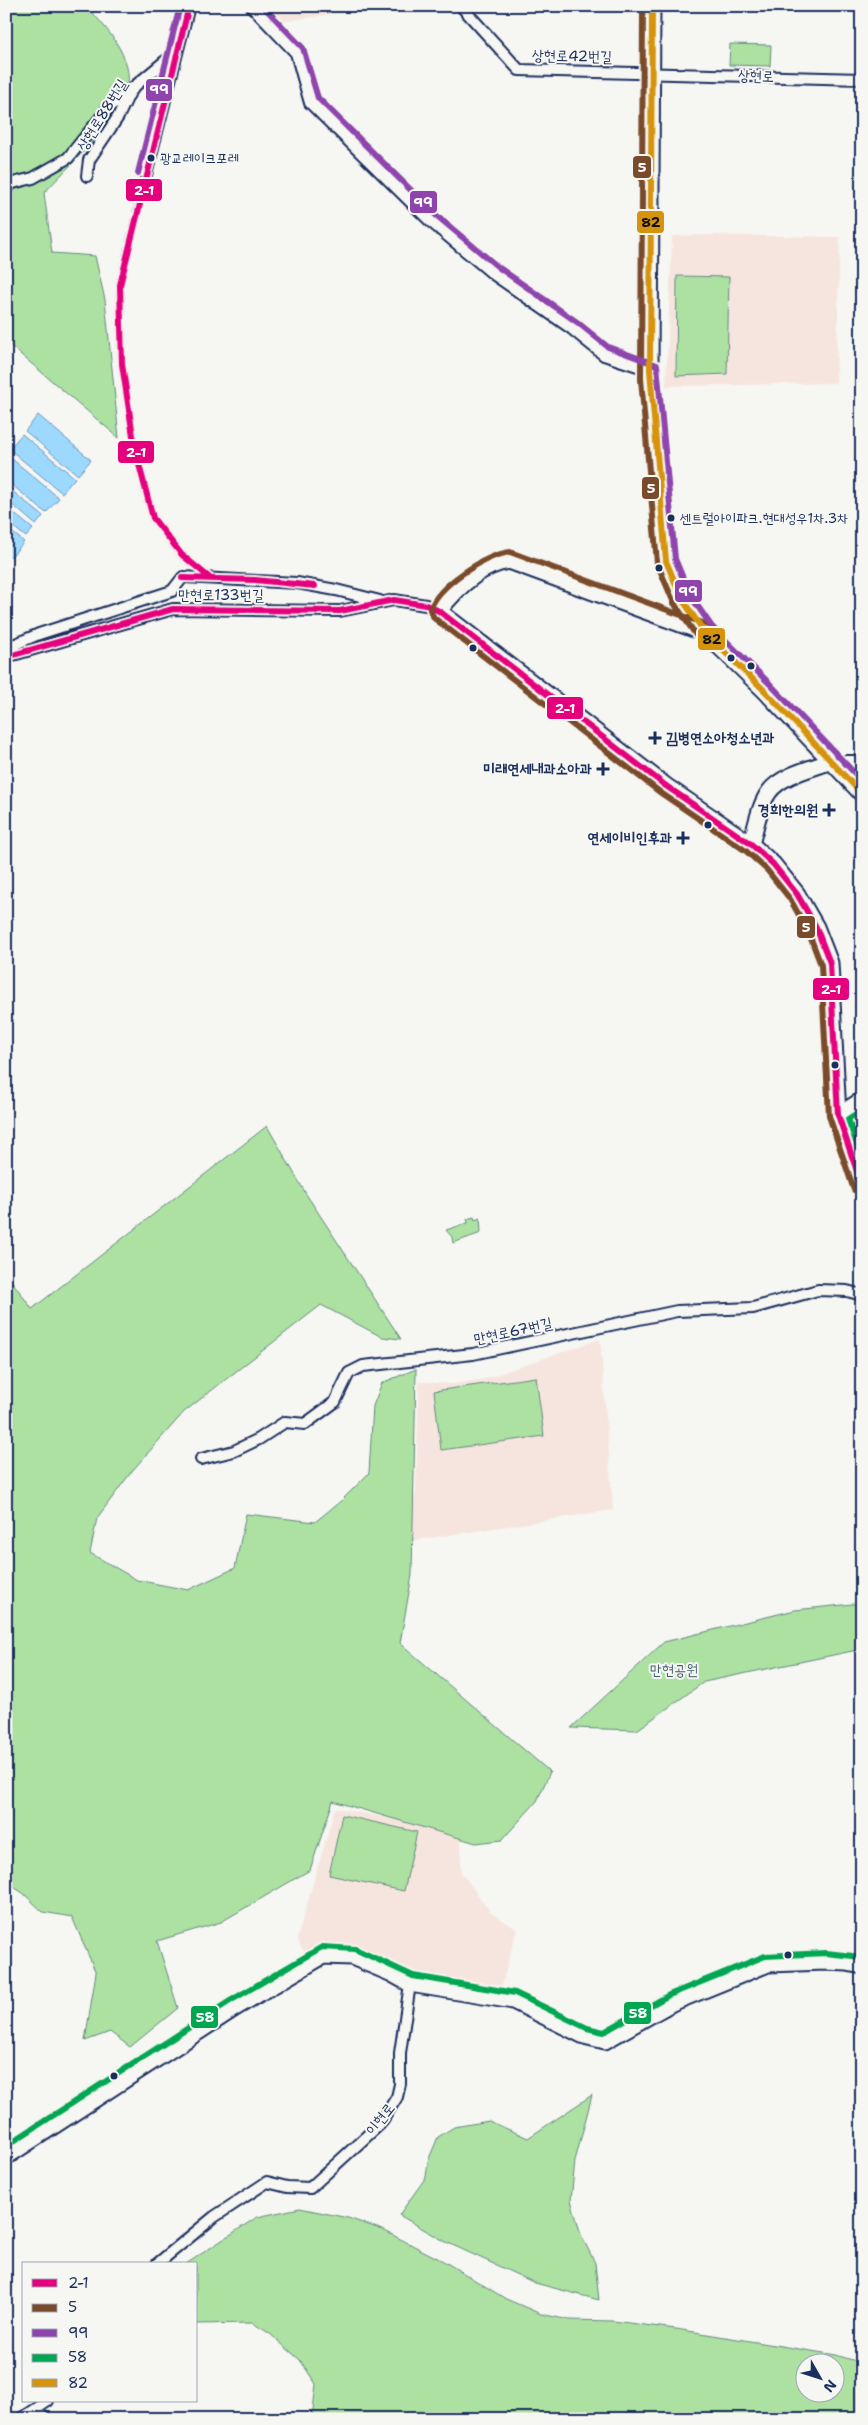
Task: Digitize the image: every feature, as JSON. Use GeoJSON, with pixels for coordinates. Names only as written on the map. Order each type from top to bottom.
{"type":"FeatureCollection","features":[{"type":"Feature","properties":{"kind":"street"},"geometry":{"type":"LineString","coordinates":[[146,175],[189,6]]}},
{"type":"Feature","properties":{"kind":"street"},"geometry":{"type":"LineString","coordinates":[[251,6],[296,53],[310,103],[431,222],[493,274],[572,329],[604,356],[650,370]]}},
{"type":"Feature","properties":{"kind":"street","name":"상현로42번길"},"geometry":{"type":"LineString","coordinates":[[461,6],[519,70],[651,72]]}},
{"type":"Feature","properties":{"kind":"street"},"geometry":{"type":"LineString","coordinates":[[652,6],[650,370],[666,561],[682,598],[705,633],[764,690],[862,794]]}},
{"type":"Feature","properties":{"kind":"street","name":"상현로88번길"},"geometry":{"type":"LineString","coordinates":[[88,176],[89,160],[136,86],[176,52]]}},
{"type":"Feature","properties":{"kind":"street","name":"상현로"},"geometry":{"type":"LineString","coordinates":[[651,72],[862,79]]}},
{"type":"Feature","properties":{"kind":"street"},"geometry":{"type":"LineString","coordinates":[[6,188],[14,183],[33,178],[68,158],[110,106],[136,86]]}},
{"type":"Feature","properties":{"kind":"street"},"geometry":{"type":"LineString","coordinates":[[438,611],[452,594],[482,570],[509,561],[705,633]]}},
{"type":"Feature","properties":{"kind":"street"},"geometry":{"type":"LineString","coordinates":[[6,648],[39,634],[172,591],[183,577],[297,584],[336,590],[381,601],[414,602],[438,611],[666,786],[751,844],[773,864],[797,894],[816,927],[830,963],[838,1114],[862,1187]]}},
{"type":"Feature","properties":{"kind":"street","name":"만현로133번길"},"geometry":{"type":"LineString","coordinates":[[6,657],[174,609],[340,611],[381,601]]}},
{"type":"Feature","properties":{"kind":"street"},"geometry":{"type":"LineString","coordinates":[[751,844],[764,800],[770,790],[789,778],[832,761],[862,761]]}},
{"type":"Feature","properties":{"kind":"street"},"geometry":{"type":"LineString","coordinates":[[838,1114],[862,1100]]}},
{"type":"Feature","properties":{"kind":"street","name":"만현로67번길"},"geometry":{"type":"LineString","coordinates":[[201,1459],[234,1451],[259,1439],[285,1422],[305,1424],[335,1402],[349,1373],[363,1366],[473,1354],[677,1311],[753,1308],[818,1290],[862,1295]]}},
{"type":"Feature","properties":{"kind":"street"},"geometry":{"type":"LineString","coordinates":[[6,2157],[235,2008],[323,1956],[352,1957],[390,1973],[410,1984],[463,1991],[513,2001],[584,2036],[605,2041],[672,2003],[768,1964],[826,1962],[862,1966]]}},
{"type":"Feature","properties":{"kind":"street","name":"이현로"},"geometry":{"type":"LineString","coordinates":[[159,2262],[214,2217],[267,2182],[310,2188],[380,2124],[397,2096],[400,2084],[400,2053],[410,1984]]}},
{"type":"Feature","properties":{"kind":"street"},"geometry":{"type":"LineString","coordinates":[[22,2419],[47,2402]]}},
{"type":"Feature","properties":{"kind":"street"},"geometry":{"type":"LineString","coordinates":[[37,2410],[45,2419]]}},
{"type":"Feature","properties":{"kind":"shaded area"},"geometry":{"type":"Polygon","coordinates":[[[264,6],[439,6],[331,14],[281,22],[264,6]]]}},
{"type":"Feature","properties":{"kind":"shaded area"},"geometry":{"type":"Polygon","coordinates":[[[672,236],[840,237],[836,383],[666,386],[672,236]]]}},
{"type":"Feature","properties":{"kind":"shaded area"},"geometry":{"type":"Polygon","coordinates":[[[600,1339],[613,1510],[404,1542],[416,1492],[419,1382],[454,1384],[485,1379],[600,1339]]]}},
{"type":"Feature","properties":{"kind":"shaded area"},"geometry":{"type":"Polygon","coordinates":[[[335,1808],[461,1831],[461,1872],[491,1913],[517,1929],[501,1989],[412,1977],[370,1955],[337,1946],[303,1951],[297,1939],[335,1808]]]}},
{"type":"Feature","properties":{"kind":"green space"},"geometry":{"type":"Polygon","coordinates":[[[6,6],[86,6],[117,43],[127,66],[127,89],[113,115],[91,143],[44,193],[52,253],[95,256],[105,300],[119,438],[6,342],[6,6]]]}},
{"type":"Feature","properties":{"kind":"green space"},"geometry":{"type":"Polygon","coordinates":[[[730,44],[771,45],[770,66],[729,65],[730,44]]]}},
{"type":"Feature","properties":{"kind":"green space"},"geometry":{"type":"Polygon","coordinates":[[[677,276],[729,277],[727,374],[676,376],[677,276]]]}},
{"type":"Feature","properties":{"kind":"green space"},"geometry":{"type":"Polygon","coordinates":[[[267,1126],[306,1194],[401,1339],[382,1337],[321,1305],[184,1412],[132,1471],[97,1518],[90,1553],[137,1580],[188,1590],[235,1568],[246,1514],[315,1522],[342,1500],[369,1473],[373,1406],[382,1383],[416,1369],[412,1575],[400,1643],[550,1772],[537,1801],[502,1840],[476,1843],[333,1801],[310,1870],[221,1922],[157,1941],[178,2008],[130,2047],[110,2032],[85,2041],[96,1973],[72,1917],[43,1912],[23,1893],[6,1882],[6,1273],[32,1309],[267,1126]]]}},
{"type":"Feature","properties":{"kind":"green space"},"geometry":{"type":"Polygon","coordinates":[[[474,1217],[475,1220],[480,1218],[481,1233],[453,1243],[452,1237],[446,1230],[468,1223],[467,1219],[474,1217]]]}},
{"type":"Feature","properties":{"kind":"green space"},"geometry":{"type":"Polygon","coordinates":[[[536,1377],[544,1436],[441,1450],[434,1391],[536,1377]]]}},
{"type":"Feature","properties":{"kind":"green space","name":"만현공원"},"geometry":{"type":"Polygon","coordinates":[[[862,1603],[862,1649],[704,1682],[637,1730],[571,1728],[664,1642],[795,1610],[862,1603]]]}},
{"type":"Feature","properties":{"kind":"green space"},"geometry":{"type":"Polygon","coordinates":[[[342,1815],[417,1832],[404,1891],[329,1875],[342,1815]]]}},
{"type":"Feature","properties":{"kind":"green space"},"geometry":{"type":"Polygon","coordinates":[[[592,2095],[575,2161],[571,2200],[581,2235],[595,2263],[599,2300],[535,2283],[446,2242],[399,2215],[426,2177],[428,2161],[438,2137],[454,2127],[489,2121],[528,2138],[592,2095]]]}},
{"type":"Feature","properties":{"kind":"green space"},"geometry":{"type":"Polygon","coordinates":[[[300,2208],[348,2218],[383,2230],[445,2262],[506,2299],[541,2314],[569,2320],[613,2321],[676,2329],[818,2352],[796,2352],[796,2402],[846,2402],[846,2358],[862,2363],[858,2419],[312,2419],[316,2384],[300,2360],[269,2333],[252,2323],[198,2324],[198,2262],[189,2262],[257,2217],[300,2208]]]}},
{"type":"Feature","properties":{"kind":"water"},"geometry":{"type":"Polygon","coordinates":[[[38,415],[91,460],[78,475],[25,431],[38,415]]]}},
{"type":"Feature","properties":{"kind":"water"},"geometry":{"type":"Polygon","coordinates":[[[22,434],[75,478],[62,493],[9,449],[22,434]]]}},
{"type":"Feature","properties":{"kind":"water"},"geometry":{"type":"Polygon","coordinates":[[[6,454],[59,498],[46,513],[6,480],[6,454]]]}},
{"type":"Feature","properties":{"kind":"water"},"geometry":{"type":"Polygon","coordinates":[[[6,486],[43,516],[36,525],[6,499],[6,486]]]}},
{"type":"Feature","properties":{"kind":"water"},"geometry":{"type":"Polygon","coordinates":[[[6,507],[33,529],[26,537],[6,521],[6,507]]]}},
{"type":"Feature","properties":{"kind":"water"},"geometry":{"type":"Polygon","coordinates":[[[6,527],[24,542],[11,557],[6,553],[6,527]]]}},
{"type":"Feature","properties":{"kind":"tunnel"},"geometry":{"type":"LineString","coordinates":[[146,175],[120,285],[122,364],[135,449],[153,518],[182,555],[210,578]]}},
{"type":"Feature","properties":{"kind":"transit line","name":"99"},"geometry":{"type":"LineString","coordinates":[[138,173],[180,6]]}},
{"type":"Feature","properties":{"kind":"transit line","name":"2-1"},"geometry":{"type":"LineString","coordinates":[[189,6],[120,285],[122,364],[135,449],[153,518],[182,555],[210,578]]}},
{"type":"Feature","properties":{"kind":"transit line","name":"99"},"geometry":{"type":"LineString","coordinates":[[263,6],[303,48],[318,98],[437,216],[498,267],[577,322],[608,347],[657,365],[675,559],[690,595],[712,627],[770,684],[862,781]]}},
{"type":"Feature","properties":{"kind":"transit line","name":"5"},"geometry":{"type":"LineString","coordinates":[[643,6],[641,379],[657,563],[674,603],[698,638]]}},
{"type":"Feature","properties":{"kind":"transit line","name":"82"},"geometry":{"type":"LineString","coordinates":[[652,6],[650,370],[666,561],[682,599],[705,633],[764,690],[862,794]]}},
{"type":"Feature","properties":{"kind":"transit line","name":"5"},"geometry":{"type":"LineString","coordinates":[[708,625],[510,552],[488,559],[463,573],[442,591],[430,610],[434,618],[661,793],[746,851],[767,870],[790,899],[808,931],[821,965],[829,1116],[854,1190]]}},
{"type":"Feature","properties":{"kind":"transit line","name":"2-1"},"geometry":{"type":"LineString","coordinates":[[182,578],[255,580],[315,586]]}},
{"type":"Feature","properties":{"kind":"transit line","name":"2-1"},"geometry":{"type":"LineString","coordinates":[[6,657],[173,609],[340,611],[394,600],[426,605],[439,611],[666,786],[751,844],[773,864],[797,894],[816,927],[830,963],[838,1115],[862,1186]]}},
{"type":"Feature","properties":{"kind":"transit line","name":"58"},"geometry":{"type":"LineString","coordinates":[[862,1110],[848,1119],[862,1159]]}},
{"type":"Feature","properties":{"kind":"transit line","name":"58"},"geometry":{"type":"LineString","coordinates":[[6,2146],[230,2001],[322,1947],[355,1949],[413,1976],[515,1993],[587,2028],[604,2032],[669,1995],[765,1956],[826,1953],[862,1957]]}},
{"type":"Feature","properties":{"kind":"place","name":"광교레이크포레"},"geometry":{"type":"Point","coordinates":[151,158]}},
{"type":"Feature","properties":{"kind":"place","name":"센트럴아이파크.현대성우1차.3차"},"geometry":{"type":"Point","coordinates":[671,518]}},
{"type":"Feature","properties":{"kind":"place","name":"김병연소아청소년과"},"geometry":{"type":"Point","coordinates":[655,738]}},
{"type":"Feature","properties":{"kind":"place","name":"미래연세내과소아과"},"geometry":{"type":"Point","coordinates":[603,769]}},
{"type":"Feature","properties":{"kind":"place","name":"경희한의원"},"geometry":{"type":"Point","coordinates":[829,810]}},
{"type":"Feature","properties":{"kind":"place","name":"연세이비인후과"},"geometry":{"type":"Point","coordinates":[683,838]}}]}
